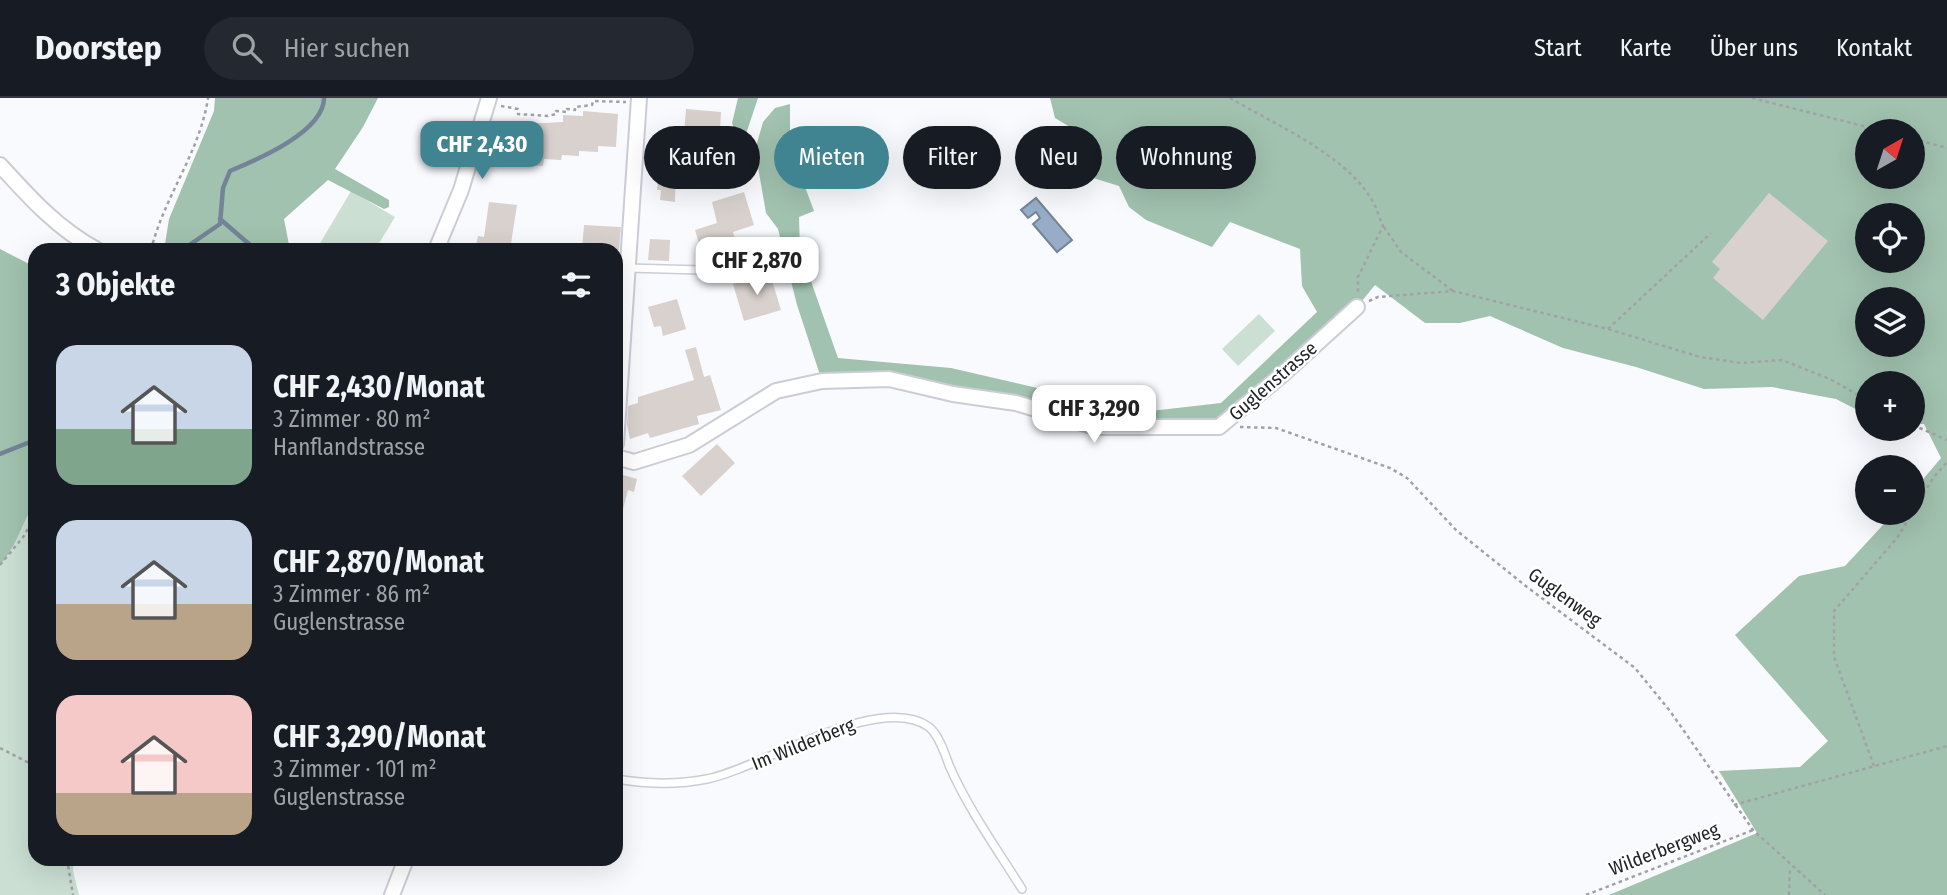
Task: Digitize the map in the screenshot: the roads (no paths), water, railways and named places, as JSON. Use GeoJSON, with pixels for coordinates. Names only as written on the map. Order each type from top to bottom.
{"type":"FeatureCollection","features":[{"type":"Feature","properties":{"kind":"street"},"geometry":{"type":"LineString","coordinates":[[623,341],[639,98]]}},
{"type":"Feature","properties":{"kind":"street"},"geometry":{"type":"LineString","coordinates":[[439,243],[461,190],[488,101]]}},
{"type":"Feature","properties":{"kind":"street"},"geometry":{"type":"LineString","coordinates":[[0,165],[44,213],[84,243]]}},
{"type":"Feature","properties":{"kind":"street","name":"Guglenstrasse"},"geometry":{"type":"LineString","coordinates":[[623,459],[634,462],[689,445],[776,391],[822,381],[889,379],[953,394],[1016,403],[1095,427],[1219,427],[1357,307]]}},
{"type":"Feature","properties":{"kind":"street"},"geometry":{"type":"LineString","coordinates":[[392,895],[403,866]]}},
{"type":"Feature","properties":{"kind":"lane"},"geometry":{"type":"LineString","coordinates":[[628,268],[738,271]]}},
{"type":"Feature","properties":{"kind":"lane","name":"Im Wilderberg"},"geometry":{"type":"LineString","coordinates":[[623,780],[658,783],[707,779],[730,773],[860,720],[910,718],[931,728],[960,790],[1022,889]]}},
{"type":"Feature","properties":{"kind":"water"},"geometry":{"type":"Polygon","coordinates":[[[1036,198],[1072,240],[1057,252],[1033,224],[1040,218],[1036,212],[1028,218],[1021,210],[1036,198]]]}},
{"type":"Feature","properties":{"kind":"waterway"},"geometry":{"type":"LineString","coordinates":[[192,243],[220,224],[223,188],[230,171],[271,152],[301,133],[321,110],[324,98]]}},
{"type":"Feature","properties":{"kind":"waterway"},"geometry":{"type":"LineString","coordinates":[[220,219],[248,243]]}},
{"type":"Feature","properties":{"kind":"waterway"},"geometry":{"type":"LineString","coordinates":[[0,454],[28,443]]}}]}
